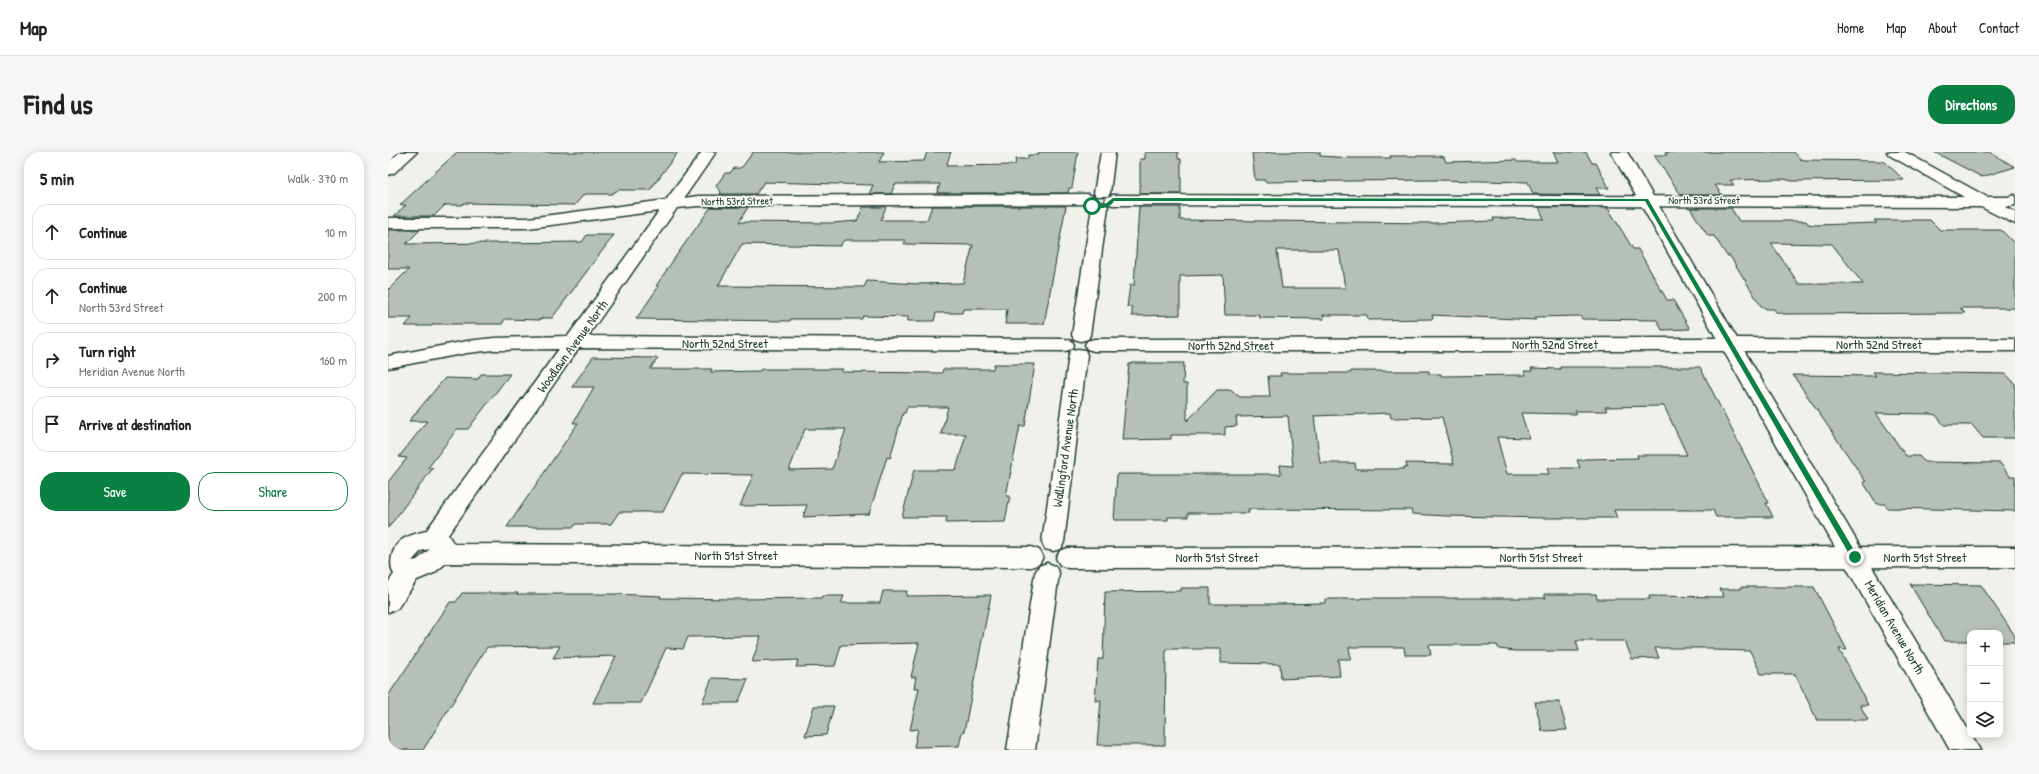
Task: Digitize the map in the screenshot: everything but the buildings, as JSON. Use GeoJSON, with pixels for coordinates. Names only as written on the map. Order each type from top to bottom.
{"type":"FeatureCollection","features":[{"type":"Feature","properties":{"kind":"street"},"geometry":{"type":"LineString","coordinates":[[388,170],[409,152]]}},
{"type":"Feature","properties":{"kind":"street","name":"Woodlawn Avenue North"},"geometry":{"type":"LineString","coordinates":[[437,546],[574,342],[674,205],[709,152]]}},
{"type":"Feature","properties":{"kind":"street","name":"Wallingford Avenue North"},"geometry":{"type":"LineString","coordinates":[[1060,550],[1080,345],[1108,152]]}},
{"type":"Feature","properties":{"kind":"street","name":"Meridian Avenue North"},"geometry":{"type":"LineString","coordinates":[[1619,152],[1966,750]]}},
{"type":"Feature","properties":{"kind":"street"},"geometry":{"type":"LineString","coordinates":[[1894,152],[2015,219]]}},
{"type":"Feature","properties":{"kind":"street","name":"North 53rd Street"},"geometry":{"type":"LineString","coordinates":[[388,223],[528,223],[698,202],[1100,200],[1646,200],[2009,202],[2015,200]]}},
{"type":"Feature","properties":{"kind":"street","name":"North 52nd Street"},"geometry":{"type":"LineString","coordinates":[[388,362],[467,347],[494,344],[574,342],[1080,345],[2015,345]]}},
{"type":"Feature","properties":{"kind":"street","name":"North 51st Street"},"geometry":{"type":"LineString","coordinates":[[400,559],[417,543],[437,546],[1039,565]]}},
{"type":"Feature","properties":{"kind":"street"},"geometry":{"type":"LineString","coordinates":[[1021,750],[1039,565],[1060,569],[1060,550]]}},
{"type":"Feature","properties":{"kind":"street","name":"North 51st Street"},"geometry":{"type":"LineString","coordinates":[[1060,550],[2015,557]]}},
{"type":"Feature","properties":{"kind":"street"},"geometry":{"type":"LineString","coordinates":[[388,602],[400,559]]}},
{"type":"Feature","properties":{"kind":"route"},"geometry":{"type":"LineString","coordinates":[[1092,206],[1104,207],[1113,200],[1646,200],[1855,557]]}}]}
